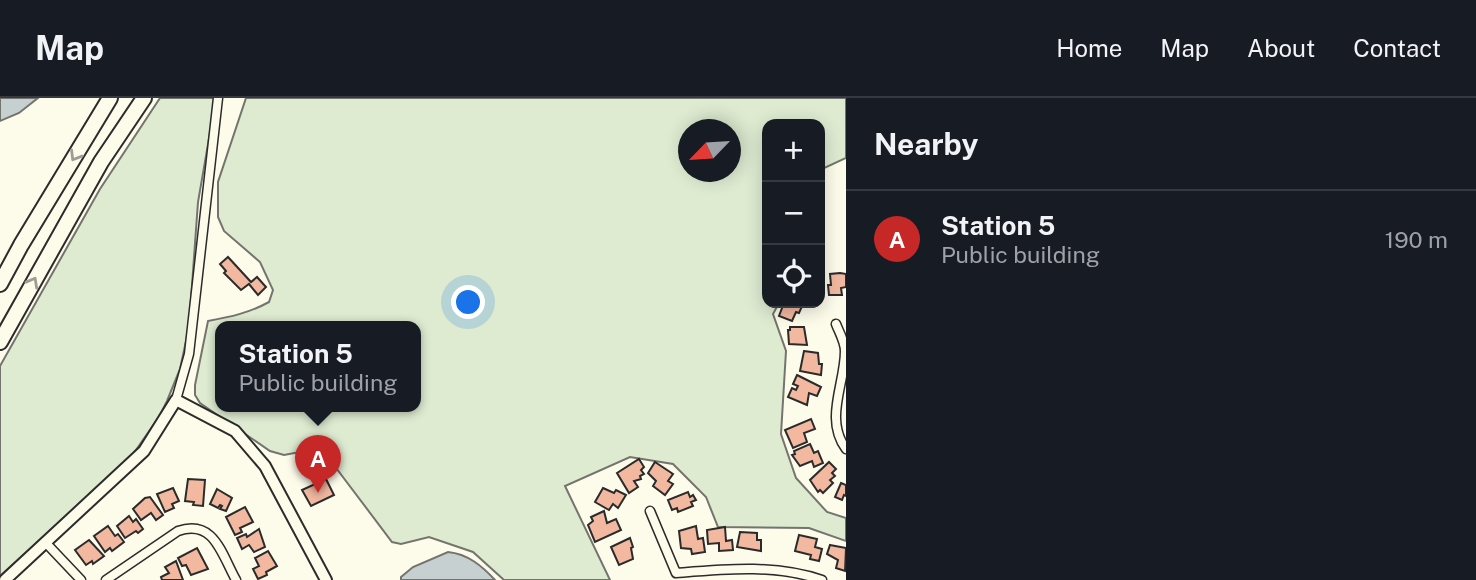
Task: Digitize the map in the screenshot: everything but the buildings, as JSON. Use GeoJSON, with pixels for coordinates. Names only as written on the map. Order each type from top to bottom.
{"type":"FeatureCollection","features":[{"type":"Feature","properties":{"kind":"highway"},"geometry":{"type":"LineString","coordinates":[[0,284],[110,98]]}},
{"type":"Feature","properties":{"kind":"highway"},"geometry":{"type":"LineString","coordinates":[[0,342],[101,162],[144,98]]}},
{"type":"Feature","properties":{"kind":"street"},"geometry":{"type":"LineString","coordinates":[[5,580],[144,451],[176,400],[190,354],[218,98]]}},
{"type":"Feature","properties":{"kind":"street"},"geometry":{"type":"LineString","coordinates":[[836,324],[845,348],[835,415],[838,438],[846,449]]}},
{"type":"Feature","properties":{"kind":"street"},"geometry":{"type":"LineString","coordinates":[[176,400],[235,431],[265,466],[326,580]]}},
{"type":"Feature","properties":{"kind":"street"},"geometry":{"type":"LineString","coordinates":[[650,511],[676,573],[743,567],[800,573],[822,580]]}},
{"type":"Feature","properties":{"kind":"street"},"geometry":{"type":"LineString","coordinates":[[106,580],[178,531],[191,526],[205,530],[216,542],[236,580]]}},
{"type":"Feature","properties":{"kind":"street"},"geometry":{"type":"LineString","coordinates":[[45,542],[81,580]]}},
{"type":"Feature","properties":{"kind":"green space"},"geometry":{"type":"Polygon","coordinates":[[[160,98],[216,98],[198,202],[189,327],[180,369],[159,417],[131,457],[0,576],[0,366],[100,189],[160,98]]]}},
{"type":"Feature","properties":{"kind":"green space"},"geometry":{"type":"Polygon","coordinates":[[[246,98],[846,98],[846,158],[825,168],[825,119],[762,119],[762,308],[776,308],[773,314],[786,351],[781,434],[796,478],[827,512],[846,518],[846,541],[809,528],[718,527],[706,497],[673,464],[630,457],[565,486],[610,580],[504,580],[473,552],[429,537],[401,544],[392,542],[321,448],[284,455],[270,451],[200,403],[195,395],[208,321],[262,306],[269,302],[273,290],[260,262],[224,231],[218,217],[218,182],[246,98]]]}},
{"type":"Feature","properties":{"kind":"shaded area"},"geometry":{"type":"Polygon","coordinates":[[[0,98],[38,98],[19,113],[0,121],[0,98]]]}},
{"type":"Feature","properties":{"kind":"shaded area"},"geometry":{"type":"Polygon","coordinates":[[[448,552],[462,555],[474,562],[495,580],[401,580],[413,567],[448,552]]]}},
{"type":"Feature","properties":{"kind":"place","name":"Station 5"},"geometry":{"type":"Point","coordinates":[318,493]}}]}
